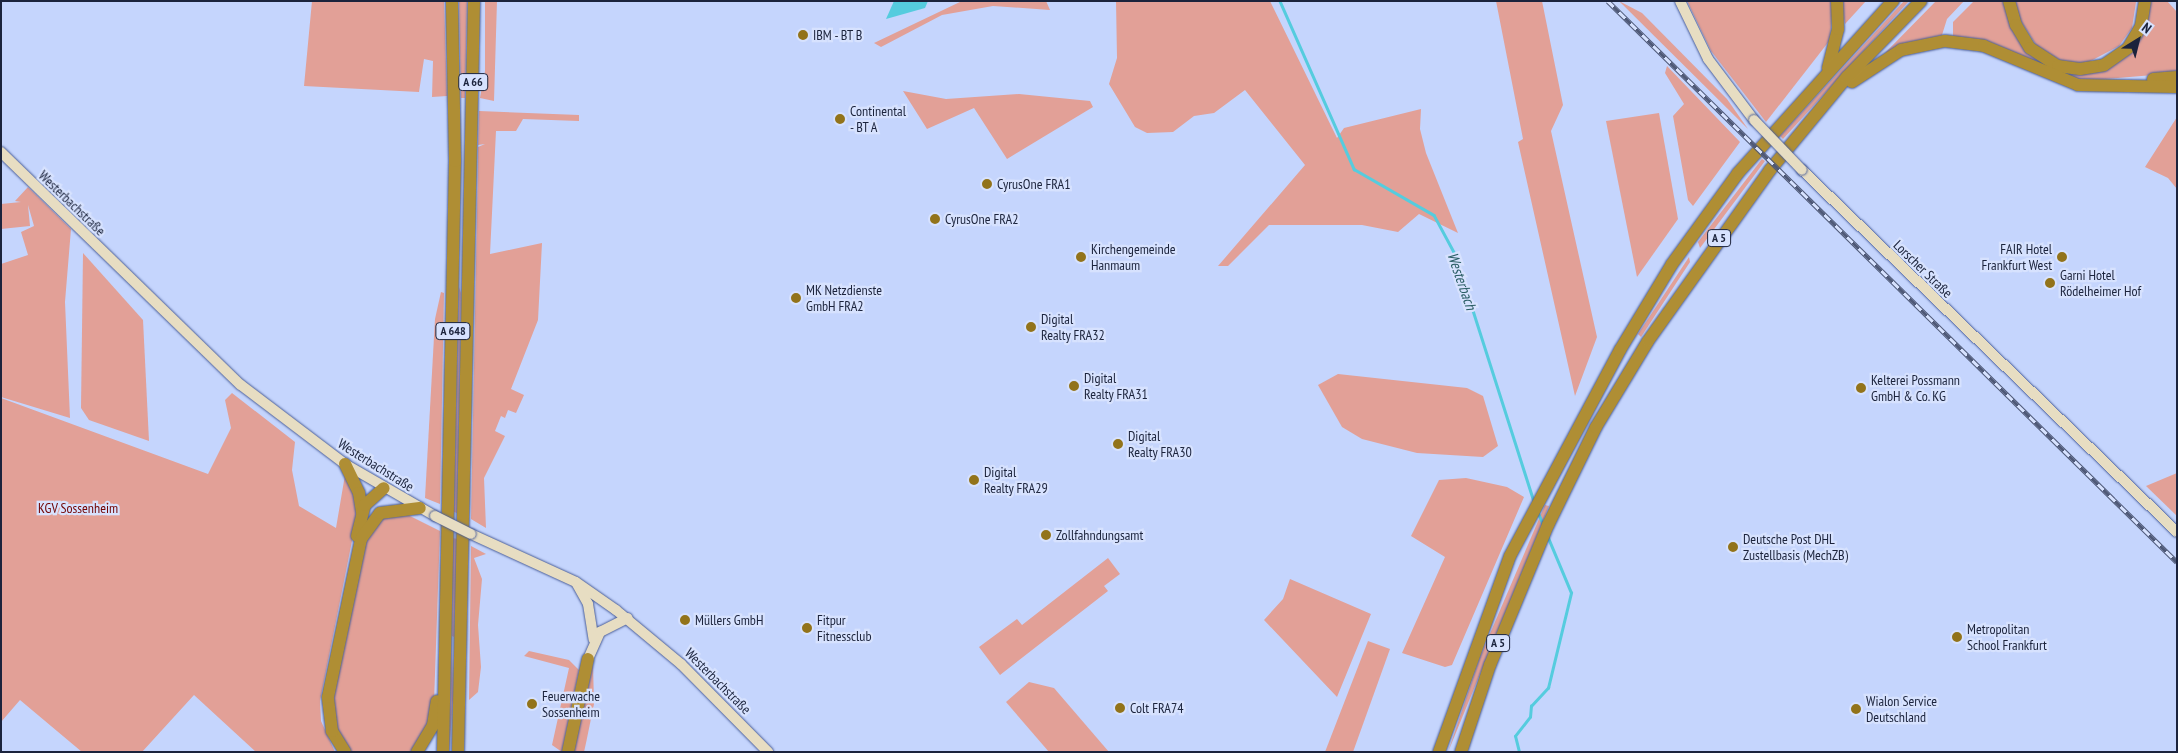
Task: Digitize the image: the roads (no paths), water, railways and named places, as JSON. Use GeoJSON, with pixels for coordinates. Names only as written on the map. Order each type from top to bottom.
{"type":"FeatureCollection","features":[{"type":"Feature","properties":{"kind":"highway","name":"A 648"},"geometry":{"type":"LineString","coordinates":[[443,752],[456,131],[452,1]]}},
{"type":"Feature","properties":{"kind":"highway","name":"A 66"},"geometry":{"type":"LineString","coordinates":[[471,162],[474,1]]}},
{"type":"Feature","properties":{"kind":"highway"},"geometry":{"type":"LineString","coordinates":[[1827,70],[1838,29],[1837,1]]}},
{"type":"Feature","properties":{"kind":"highway","name":"A 5"},"geometry":{"type":"LineString","coordinates":[[1439,752],[1489,607],[1536,506],[1583,413],[1672,264],[1738,173],[1827,70],[1893,1]]}},
{"type":"Feature","properties":{"kind":"highway","name":"A 5"},"geometry":{"type":"LineString","coordinates":[[1461,752],[1490,665],[1548,525],[1596,427],[1681,288],[1820,110],[1921,1]]}},
{"type":"Feature","properties":{"kind":"highway"},"geometry":{"type":"LineString","coordinates":[[2009,1],[2016,25],[2030,48],[2050,63],[2080,69],[2104,65],[2128,48],[2141,26],[2145,1]]}},
{"type":"Feature","properties":{"kind":"highway"},"geometry":{"type":"LineString","coordinates":[[1820,110],[1884,58],[1932,41],[1984,46],[2078,85],[2177,87]]}},
{"type":"Feature","properties":{"kind":"highway"},"geometry":{"type":"LineString","coordinates":[[2123,85],[2177,77]]}},
{"type":"Feature","properties":{"kind":"highway","name":"A 648"},"geometry":{"type":"LineString","coordinates":[[458,752],[471,162]]}},
{"type":"Feature","properties":{"kind":"highway"},"geometry":{"type":"LineString","coordinates":[[339,752],[325,722],[324,692],[368,515],[345,464]]}},
{"type":"Feature","properties":{"kind":"highway"},"geometry":{"type":"LineString","coordinates":[[345,752],[329,717],[330,685],[361,539],[368,515],[384,488]]}},
{"type":"Feature","properties":{"kind":"highway"},"geometry":{"type":"LineString","coordinates":[[368,515],[397,508],[420,508]]}},
{"type":"Feature","properties":{"kind":"highway"},"geometry":{"type":"LineString","coordinates":[[568,752],[588,659]]}},
{"type":"Feature","properties":{"kind":"highway"},"geometry":{"type":"LineString","coordinates":[[417,752],[433,725],[444,669]]}},
{"type":"Feature","properties":{"kind":"main road","name":"Lorscher Straße"},"geometry":{"type":"LineString","coordinates":[[1680,1],[1718,75],[1754,120],[1802,170],[2177,532]]}},
{"type":"Feature","properties":{"kind":"main road","name":"Westerbachstraße"},"geometry":{"type":"LineString","coordinates":[[1,152],[240,385],[345,464],[384,488],[475,536],[576,582],[628,618],[697,679],[768,752]]}},
{"type":"Feature","properties":{"kind":"main road"},"geometry":{"type":"LineString","coordinates":[[576,582],[588,604],[594,640]]}},
{"type":"Feature","properties":{"kind":"main road"},"geometry":{"type":"LineString","coordinates":[[588,659],[594,640],[604,629],[628,618]]}},
{"type":"Feature","properties":{"kind":"waterway","name":"Westerbach"},"geometry":{"type":"LineString","coordinates":[[1280,1],[1354,169],[1434,215],[1455,254],[1534,502]]}},
{"type":"Feature","properties":{"kind":"waterway","name":"Westerbach"},"geometry":{"type":"LineString","coordinates":[[1538,512],[1544,526]]}},
{"type":"Feature","properties":{"kind":"waterway"},"geometry":{"type":"LineString","coordinates":[[1519,752],[1515,736],[1530,717],[1531,706],[1548,688],[1571,593],[1548,538]]}},
{"type":"Feature","properties":{"kind":"railway"},"geometry":{"type":"LineString","coordinates":[[1608,1],[2177,562]]}},
{"type":"Feature","properties":{"kind":"place","name":"IBM - BT B"},"geometry":{"type":"Point","coordinates":[803,35]}},
{"type":"Feature","properties":{"kind":"place","name":"Continental - BT A"},"geometry":{"type":"Point","coordinates":[840,119]}},
{"type":"Feature","properties":{"kind":"place","name":"CyrusOne FRA1"},"geometry":{"type":"Point","coordinates":[987,184]}},
{"type":"Feature","properties":{"kind":"place","name":"CyrusOne FRA2"},"geometry":{"type":"Point","coordinates":[935,219]}},
{"type":"Feature","properties":{"kind":"place","name":"Kirchengemeinde Hanmaum"},"geometry":{"type":"Point","coordinates":[1081,257]}},
{"type":"Feature","properties":{"kind":"place","name":"FAIR Hotel Frankfurt West"},"geometry":{"type":"Point","coordinates":[2062,257]}},
{"type":"Feature","properties":{"kind":"place","name":"Garni Hotel Rödelheimer Hof"},"geometry":{"type":"Point","coordinates":[2050,283]}},
{"type":"Feature","properties":{"kind":"place","name":"MK Netzdienste GmbH FRA2"},"geometry":{"type":"Point","coordinates":[796,298]}},
{"type":"Feature","properties":{"kind":"place","name":"Digital Realty FRA32"},"geometry":{"type":"Point","coordinates":[1031,327]}},
{"type":"Feature","properties":{"kind":"place","name":"Digital Realty FRA31"},"geometry":{"type":"Point","coordinates":[1074,386]}},
{"type":"Feature","properties":{"kind":"place","name":"Kelterei Possmann GmbH & Co. KG"},"geometry":{"type":"Point","coordinates":[1861,388]}},
{"type":"Feature","properties":{"kind":"place","name":"Digital Realty FRA30"},"geometry":{"type":"Point","coordinates":[1118,444]}},
{"type":"Feature","properties":{"kind":"place","name":"Digital Realty FRA29"},"geometry":{"type":"Point","coordinates":[974,480]}},
{"type":"Feature","properties":{"kind":"place","name":"Zollfahndungsamt"},"geometry":{"type":"Point","coordinates":[1046,535]}},
{"type":"Feature","properties":{"kind":"place","name":"Deutsche Post DHL Zustellbasis (MechZB)"},"geometry":{"type":"Point","coordinates":[1733,547]}},
{"type":"Feature","properties":{"kind":"place","name":"Müllers GmbH"},"geometry":{"type":"Point","coordinates":[685,620]}},
{"type":"Feature","properties":{"kind":"place","name":"Fitpur Fitnessclub"},"geometry":{"type":"Point","coordinates":[807,628]}},
{"type":"Feature","properties":{"kind":"place","name":"Metropolitan School Frankfurt"},"geometry":{"type":"Point","coordinates":[1957,637]}},
{"type":"Feature","properties":{"kind":"place","name":"Feuerwache Sossenheim"},"geometry":{"type":"Point","coordinates":[532,704]}},
{"type":"Feature","properties":{"kind":"place","name":"Colt FRA74"},"geometry":{"type":"Point","coordinates":[1120,708]}},
{"type":"Feature","properties":{"kind":"place","name":"Wialon Service Deutschland"},"geometry":{"type":"Point","coordinates":[1856,709]}},
{"type":"Feature","properties":{"kind":"park label","name":"KGV Sossenheim"},"geometry":{"type":"Point","coordinates":[78,508]}}]}
